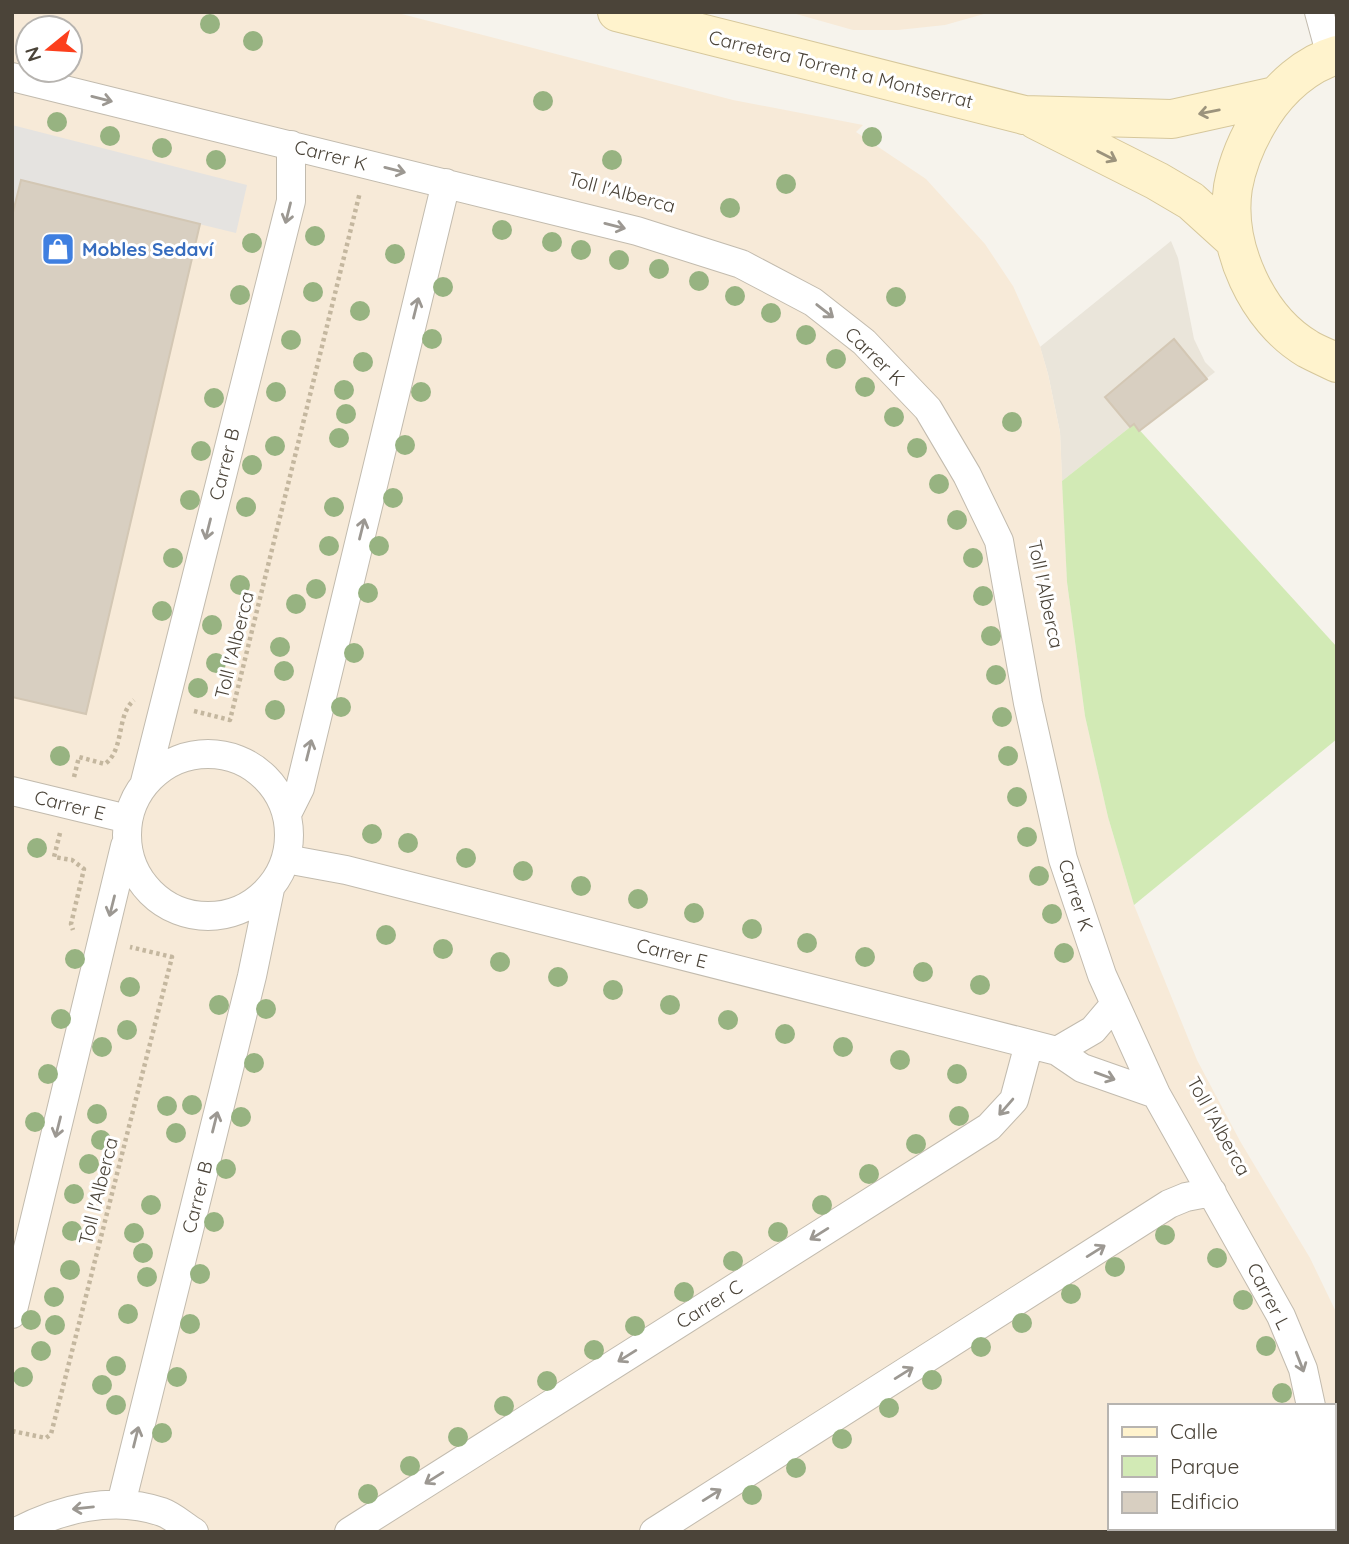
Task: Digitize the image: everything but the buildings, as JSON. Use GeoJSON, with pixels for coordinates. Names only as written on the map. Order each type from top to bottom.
{"type":"FeatureCollection","features":[{"type":"Feature","properties":{"kind":"main road","name":"Carretera Torrent a Montserrat"},"geometry":{"type":"LineString","coordinates":[[617,12],[1024,115]]}},
{"type":"Feature","properties":{"kind":"main road"},"geometry":{"type":"LineString","coordinates":[[1334,55],[1301,73],[1275,96],[1247,139],[1233,188],[1234,240],[1249,282],[1273,319],[1306,348],[1337,363]]}},
{"type":"Feature","properties":{"kind":"main road"},"geometry":{"type":"LineString","coordinates":[[1024,115],[1172,119],[1275,96]]}},
{"type":"Feature","properties":{"kind":"main road"},"geometry":{"type":"LineString","coordinates":[[1024,115],[1157,181],[1191,201],[1234,240]]}},
{"type":"Feature","properties":{"kind":"street"},"geometry":{"type":"LineString","coordinates":[[1318,12],[1334,55]]}},
{"type":"Feature","properties":{"kind":"street","name":"Carrer K"},"geometry":{"type":"LineString","coordinates":[[12,76],[637,231],[741,264],[813,302],[864,342],[928,409],[967,475],[999,541],[1028,703],[1063,859],[1102,975],[1115,1004],[1156,1094],[1213,1192]]}},
{"type":"Feature","properties":{"kind":"street","name":"Carrer B"},"geometry":{"type":"LineString","coordinates":[[145,782],[290,201],[291,145]]}},
{"type":"Feature","properties":{"kind":"street"},"geometry":{"type":"LineString","coordinates":[[287,814],[300,788],[446,183]]}},
{"type":"Feature","properties":{"kind":"street"},"geometry":{"type":"LineString","coordinates":[[12,1314],[103,941],[127,830],[134,800],[145,782],[164,766],[188,756],[213,754],[238,759],[259,772],[276,790],[287,814],[290,836],[286,859],[270,889],[251,905],[229,914],[205,917],[181,913],[160,901],[142,885],[131,863],[127,830]]}},
{"type":"Feature","properties":{"kind":"street","name":"Carrer E"},"geometry":{"type":"LineString","coordinates":[[12,791],[68,804],[127,830]]}},
{"type":"Feature","properties":{"kind":"street","name":"Carrer E"},"geometry":{"type":"LineString","coordinates":[[286,859],[359,873],[1057,1051],[1082,1068],[1156,1094]]}},
{"type":"Feature","properties":{"kind":"street","name":"Carrer B"},"geometry":{"type":"LineString","coordinates":[[121,1504],[252,976],[270,889]]}},
{"type":"Feature","properties":{"kind":"street"},"geometry":{"type":"LineString","coordinates":[[1057,1051],[1093,1030],[1115,1004]]}},
{"type":"Feature","properties":{"kind":"street","name":"Carrer C"},"geometry":{"type":"LineString","coordinates":[[349,1532],[989,1126],[1014,1100],[1029,1044]]}},
{"type":"Feature","properties":{"kind":"street"},"geometry":{"type":"LineString","coordinates":[[654,1532],[1169,1204],[1186,1197],[1213,1192]]}},
{"type":"Feature","properties":{"kind":"street","name":"Carrer L"},"geometry":{"type":"LineString","coordinates":[[1213,1192],[1281,1316],[1303,1369],[1311,1404]]}},
{"type":"Feature","properties":{"kind":"street"},"geometry":{"type":"LineString","coordinates":[[16,1532],[39,1520],[71,1509],[121,1504],[163,1513],[194,1532]]}},
{"type":"Feature","properties":{"kind":"path","name":"Toll l'Alberca"},"geometry":{"type":"LineString","coordinates":[[12,1431],[46,1438],[51,1434],[172,957],[75,934],[71,924],[84,869],[72,860],[54,857],[79,757],[105,764],[113,757],[126,708],[133,699],[230,720],[367,164]]}},
{"type":"Feature","properties":{"kind":"shaded area"},"geometry":{"type":"Polygon","coordinates":[[[12,12],[394,12],[733,100],[863,125],[856,132],[926,179],[985,244],[1013,286],[1040,346],[1060,432],[1067,582],[1085,716],[1108,817],[1134,905],[1197,1060],[1240,1141],[1310,1258],[1337,1314],[1337,1532],[12,1532],[12,12]]]}},
{"type":"Feature","properties":{"kind":"shaded area"},"geometry":{"type":"Polygon","coordinates":[[[789,12],[991,12],[945,25],[898,30],[853,30],[789,12]]]}},
{"type":"Feature","properties":{"kind":"shaded area"},"geometry":{"type":"Polygon","coordinates":[[[12,125],[247,185],[236,233],[22,181],[12,216],[12,125]]]}},
{"type":"Feature","properties":{"kind":"shaded area"},"geometry":{"type":"Polygon","coordinates":[[[1171,241],[1178,258],[1194,339],[1205,362],[1215,372],[1139,431],[1134,424],[1062,481],[1060,432],[1040,347],[1171,241]]]}},
{"type":"Feature","properties":{"kind":"green space"},"geometry":{"type":"Polygon","coordinates":[[[1134,424],[1337,647],[1337,739],[1134,905],[1108,817],[1085,716],[1067,582],[1062,481],[1134,424]]]}},
{"type":"Feature","properties":{"kind":"place","name":"Mobles Sedaví"},"geometry":{"type":"Point","coordinates":[58,249]}}]}
